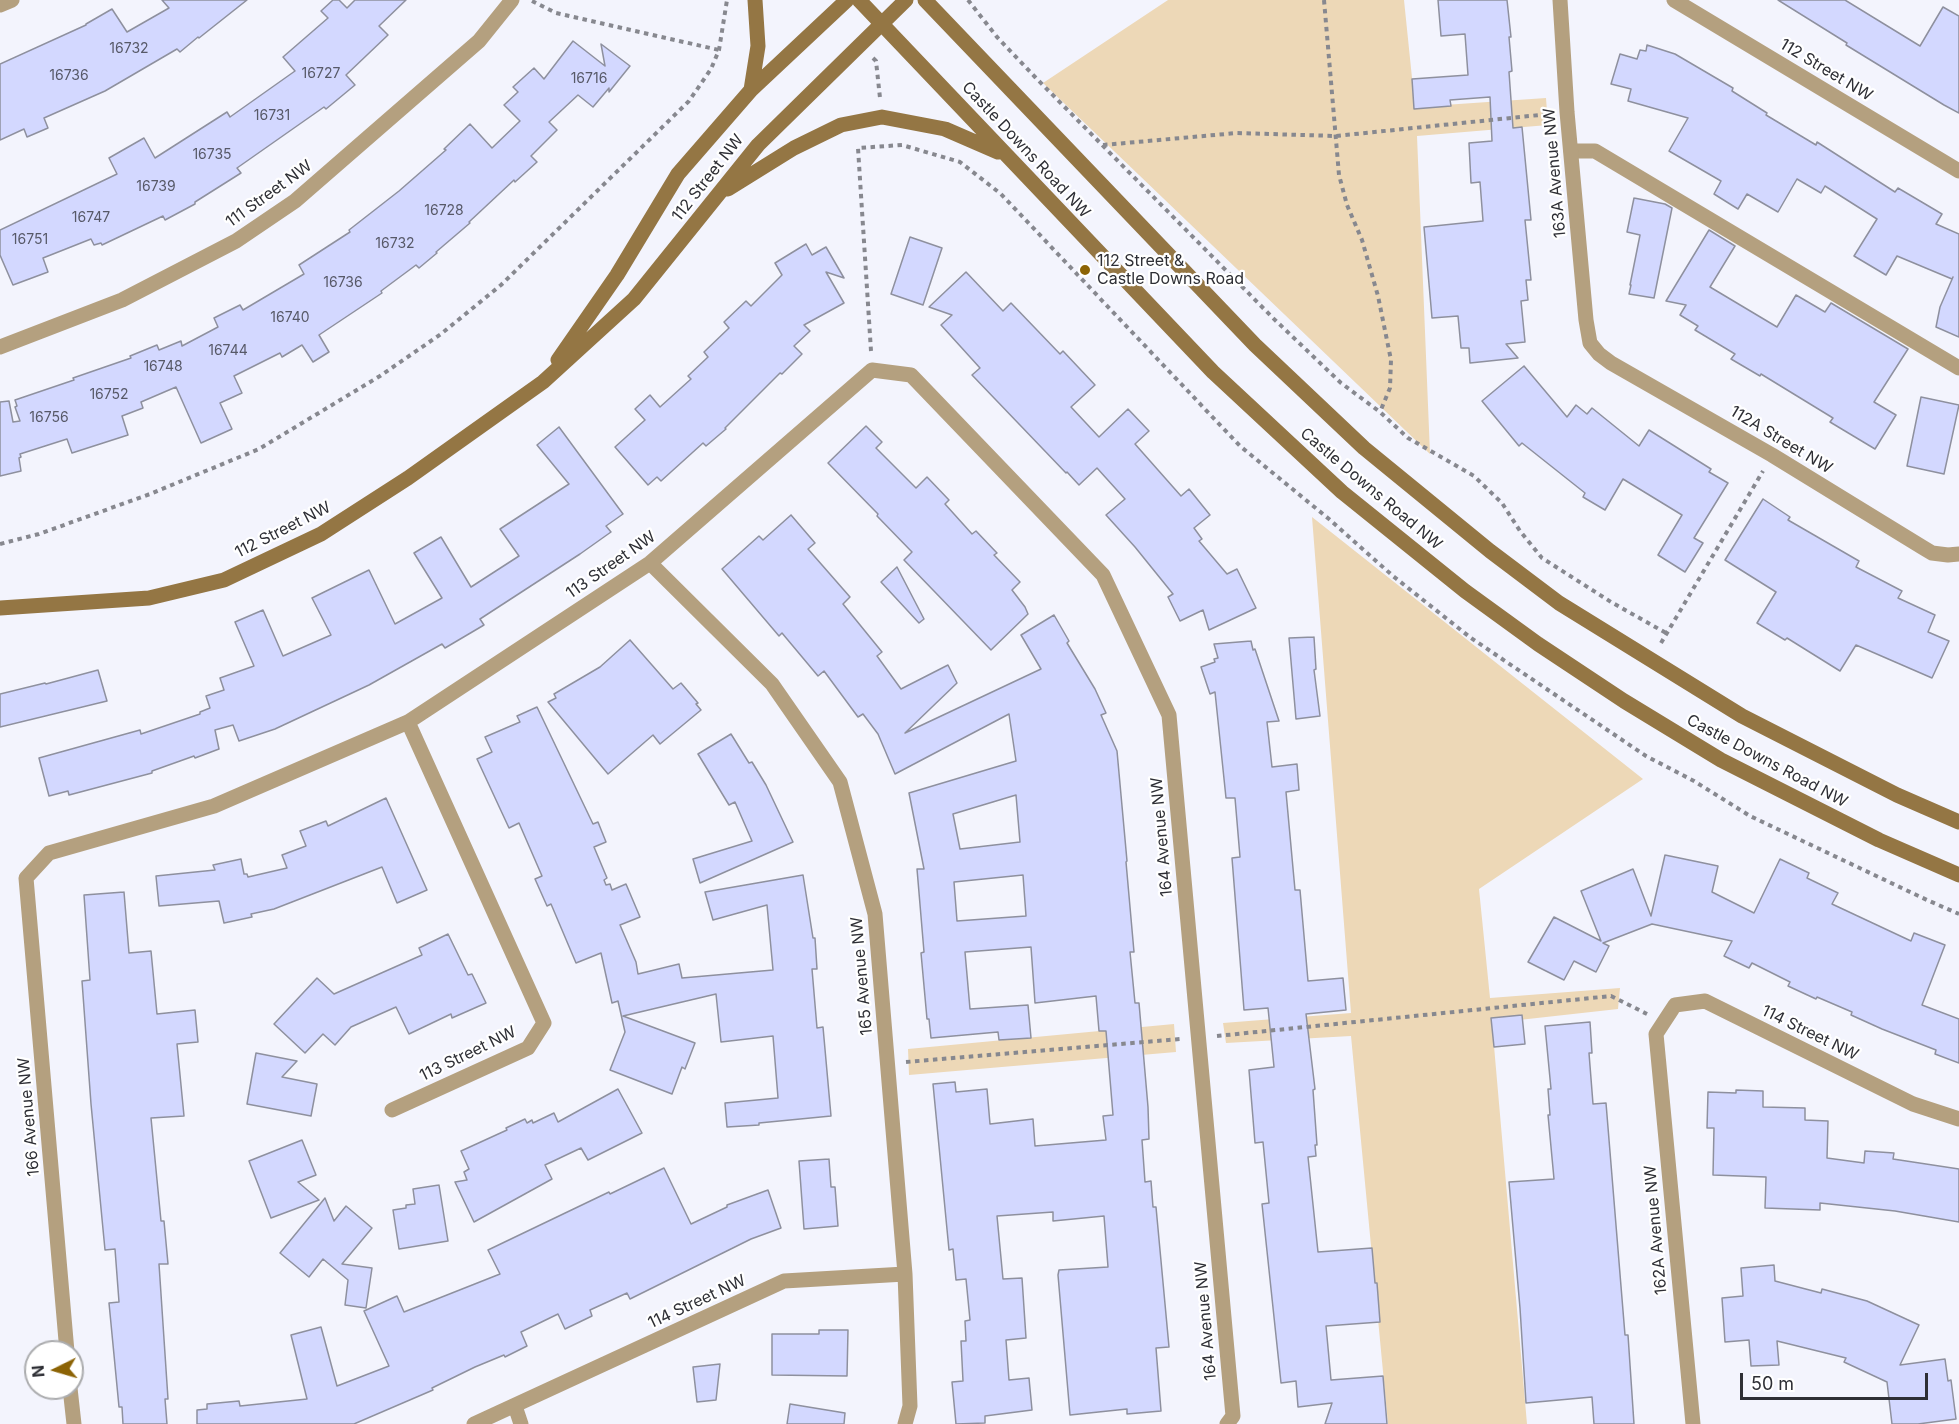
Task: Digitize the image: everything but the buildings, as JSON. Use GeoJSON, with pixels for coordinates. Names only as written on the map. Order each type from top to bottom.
{"type":"FeatureCollection","features":[{"type":"Feature","properties":{"kind":"main road"},"geometry":{"type":"LineString","coordinates":[[751,90],[758,46],[755,0]]}},
{"type":"Feature","properties":{"kind":"main road","name":"112 Street NW"},"geometry":{"type":"LineString","coordinates":[[543,382],[617,275],[678,174],[751,90],[847,0]]}},
{"type":"Feature","properties":{"kind":"main road","name":"Castle Downs Road NW"},"geometry":{"type":"LineString","coordinates":[[859,0],[1213,372],[1342,492],[1465,591],[1623,701],[1721,760],[1878,840],[1959,875]]}},
{"type":"Feature","properties":{"kind":"main road","name":"112 Street NW"},"geometry":{"type":"LineString","coordinates":[[0,608],[149,598],[224,580],[321,534],[408,478],[543,382],[634,299],[758,145],[906,0]]}},
{"type":"Feature","properties":{"kind":"main road","name":"Castle Downs Road NW"},"geometry":{"type":"LineString","coordinates":[[925,0],[1255,345],[1364,448],[1490,552],[1559,603],[1742,716],[1897,795],[1959,822]]}},
{"type":"Feature","properties":{"kind":"main road"},"geometry":{"type":"LineString","coordinates":[[720,194],[794,148],[841,125],[882,117],[945,129],[1006,156]]}},
{"type":"Feature","properties":{"kind":"street"},"geometry":{"type":"LineString","coordinates":[[0,5],[12,0]]}},
{"type":"Feature","properties":{"kind":"street","name":"111 Street NW"},"geometry":{"type":"LineString","coordinates":[[0,347],[122,300],[236,241],[256,228],[295,201],[479,41],[512,0]]}},
{"type":"Feature","properties":{"kind":"street","name":"163A Avenue NW"},"geometry":{"type":"LineString","coordinates":[[1560,0],[1567,112],[1590,343]]}},
{"type":"Feature","properties":{"kind":"street","name":"112 Street NW"},"geometry":{"type":"LineString","coordinates":[[1674,0],[1959,171]]}},
{"type":"Feature","properties":{"kind":"street"},"geometry":{"type":"LineString","coordinates":[[1571,152],[1595,151],[1959,368]]}},
{"type":"Feature","properties":{"kind":"street","name":"112A Street NW"},"geometry":{"type":"LineString","coordinates":[[1590,343],[1611,363],[1772,455],[1932,553],[1959,554]]}},
{"type":"Feature","properties":{"kind":"street","name":"113 Street NW"},"geometry":{"type":"LineString","coordinates":[[26,878],[49,853],[214,806],[408,722],[650,563],[872,370]]}},
{"type":"Feature","properties":{"kind":"street","name":"164 Avenue NW"},"geometry":{"type":"LineString","coordinates":[[872,370],[911,375],[1103,575],[1169,715],[1233,1416],[1227,1424]]}},
{"type":"Feature","properties":{"kind":"street","name":"165 Avenue NW"},"geometry":{"type":"LineString","coordinates":[[650,563],[772,684],[840,782],[875,914],[905,1274],[910,1406],[905,1424]]}},
{"type":"Feature","properties":{"kind":"street","name":"113 Street NW"},"geometry":{"type":"LineString","coordinates":[[392,1110],[528,1048],[544,1023],[408,722]]}},
{"type":"Feature","properties":{"kind":"street","name":"166 Avenue NW"},"geometry":{"type":"LineString","coordinates":[[26,878],[66,1340]]}},
{"type":"Feature","properties":{"kind":"street","name":"114 Street NW"},"geometry":{"type":"LineString","coordinates":[[1660,1028],[1675,1005],[1705,1001],[1912,1104],[1959,1119]]}},
{"type":"Feature","properties":{"kind":"street","name":"162A Avenue NW"},"geometry":{"type":"LineString","coordinates":[[1660,1028],[1693,1424],[1701,1424]]}},
{"type":"Feature","properties":{"kind":"street","name":"114 Street NW"},"geometry":{"type":"LineString","coordinates":[[474,1424],[784,1281],[905,1274]]}},
{"type":"Feature","properties":{"kind":"street"},"geometry":{"type":"LineString","coordinates":[[71,1400],[74,1424]]}},
{"type":"Feature","properties":{"kind":"street"},"geometry":{"type":"LineString","coordinates":[[515,1406],[521,1424]]}},
{"type":"Feature","properties":{"kind":"path"},"geometry":{"type":"LineString","coordinates":[[528,0],[556,13],[719,50]]}},
{"type":"Feature","properties":{"kind":"path"},"geometry":{"type":"LineString","coordinates":[[0,544],[39,534],[150,494],[259,449],[380,376],[433,340],[501,285],[689,101],[711,69],[719,50],[727,0]]}},
{"type":"Feature","properties":{"kind":"path"},"geometry":{"type":"LineString","coordinates":[[968,0],[997,37],[1273,318],[1341,383],[1380,412],[1408,438],[1474,476],[1502,503],[1520,531],[1542,558],[1611,602],[1666,633]]}},
{"type":"Feature","properties":{"kind":"path"},"geometry":{"type":"LineString","coordinates":[[1324,0],[1339,175],[1378,296],[1391,360],[1390,388],[1380,412]]}},
{"type":"Feature","properties":{"kind":"path"},"geometry":{"type":"LineString","coordinates":[[870,54],[876,61],[881,103]]}},
{"type":"Feature","properties":{"kind":"path"},"geometry":{"type":"LineString","coordinates":[[1103,145],[1237,133],[1336,136],[1567,112]]}},
{"type":"Feature","properties":{"kind":"path"},"geometry":{"type":"LineString","coordinates":[[872,370],[858,148],[884,146]]}},
{"type":"Feature","properties":{"kind":"path"},"geometry":{"type":"LineString","coordinates":[[1659,647],[1772,455]]}},
{"type":"Feature","properties":{"kind":"path"},"geometry":{"type":"LineString","coordinates":[[888,1064],[1199,1038],[1611,996],[1660,1028]]}},
{"type":"Feature","properties":{"kind":"shaded area"},"geometry":{"type":"Polygon","coordinates":[[[1168,0],[1404,0],[1415,107],[1546,98],[1548,125],[1417,136],[1430,454],[1043,83],[1168,0]]]}},
{"type":"Feature","properties":{"kind":"shaded area"},"geometry":{"type":"Polygon","coordinates":[[[1312,517],[1643,779],[1479,889],[1490,998],[1620,988],[1618,1009],[1492,1023],[1527,1424],[1388,1424],[1351,1036],[1226,1043],[1223,1023],[1351,1013],[1312,517]]]}},
{"type":"Feature","properties":{"kind":"shaded area"},"geometry":{"type":"Polygon","coordinates":[[[1174,1024],[1176,1052],[909,1075],[908,1049],[1174,1024]]]}},
{"type":"Feature","properties":{"kind":"place","name":"112 Street & Castle Downs Road"},"geometry":{"type":"Point","coordinates":[1085,270]}}]}
